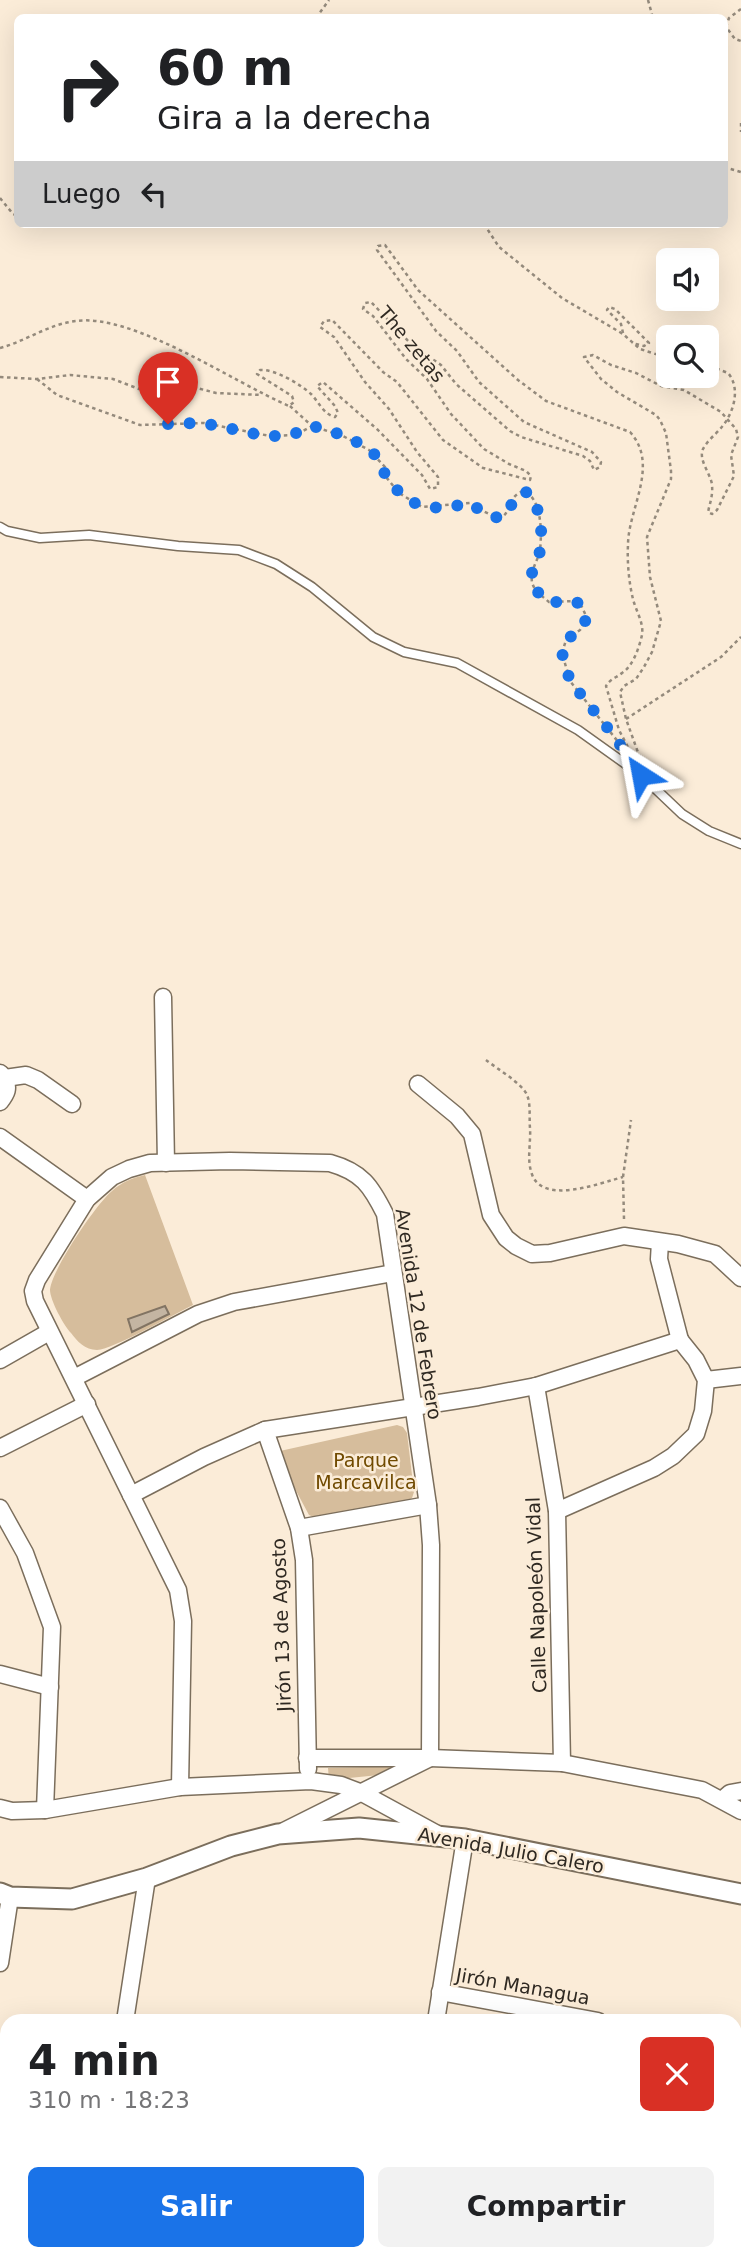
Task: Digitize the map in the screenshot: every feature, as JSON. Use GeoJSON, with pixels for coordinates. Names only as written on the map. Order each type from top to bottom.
{"type":"FeatureCollection","features":[{"type":"Feature","properties":{"kind":"street"},"geometry":{"type":"LineString","coordinates":[[163,997],[166,1163]]}},
{"type":"Feature","properties":{"kind":"street"},"geometry":{"type":"LineString","coordinates":[[0,1102],[7,1093],[8,1086],[3,1075],[26,1075],[38,1080],[72,1104]]}},
{"type":"Feature","properties":{"kind":"street"},"geometry":{"type":"LineString","coordinates":[[418,1084],[457,1116],[472,1134],[491,1215],[506,1238],[516,1246],[532,1254],[550,1254],[624,1237],[678,1244],[715,1254],[741,1278]]}},
{"type":"Feature","properties":{"kind":"street"},"geometry":{"type":"LineString","coordinates":[[0,1137],[87,1199]]}},
{"type":"Feature","properties":{"kind":"street","name":"Avenida 12 de Febrero"},"geometry":{"type":"LineString","coordinates":[[180,1787],[183,1621],[178,1590],[34,1301],[33,1290],[87,1199],[112,1177],[150,1163],[330,1163],[359,1175],[372,1188],[385,1214],[428,1504],[431,1545],[430,1758]]}},
{"type":"Feature","properties":{"kind":"street"},"geometry":{"type":"LineString","coordinates":[[557,1511],[654,1468],[696,1434],[703,1410],[706,1380],[696,1360],[680,1340],[659,1259],[660,1242]]}},
{"type":"Feature","properties":{"kind":"street"},"geometry":{"type":"LineString","coordinates":[[74,1378],[198,1314],[234,1302],[393,1273]]}},
{"type":"Feature","properties":{"kind":"street"},"geometry":{"type":"LineString","coordinates":[[1,1359],[49,1332]]}},
{"type":"Feature","properties":{"kind":"street"},"geometry":{"type":"LineString","coordinates":[[131,1495],[204,1457],[265,1430],[536,1386],[680,1340]]}},
{"type":"Feature","properties":{"kind":"street"},"geometry":{"type":"LineString","coordinates":[[706,1380],[741,1376]]}},
{"type":"Feature","properties":{"kind":"street","name":"Calle Napoleón Vidal"},"geometry":{"type":"LineString","coordinates":[[536,1386],[557,1511],[562,1763]]}},
{"type":"Feature","properties":{"kind":"street"},"geometry":{"type":"LineString","coordinates":[[0,1448],[87,1404]]}},
{"type":"Feature","properties":{"kind":"street","name":"Jirón 13 de Agosto"},"geometry":{"type":"LineString","coordinates":[[265,1430],[299,1528],[304,1560],[307,1758],[311,1782]]}},
{"type":"Feature","properties":{"kind":"street"},"geometry":{"type":"LineString","coordinates":[[299,1528],[428,1504]]}},
{"type":"Feature","properties":{"kind":"street"},"geometry":{"type":"LineString","coordinates":[[0,1508],[25,1553],[52,1627],[44,1810]]}},
{"type":"Feature","properties":{"kind":"street"},"geometry":{"type":"LineString","coordinates":[[0,1674],[50,1686]]}},
{"type":"Feature","properties":{"kind":"street"},"geometry":{"type":"LineString","coordinates":[[307,1758],[430,1758],[562,1763],[702,1790],[741,1811]]}},
{"type":"Feature","properties":{"kind":"street","name":"Avenida Julio Calero"},"geometry":{"type":"LineString","coordinates":[[5,1895],[72,1899],[147,1878],[231,1846],[278,1833],[430,1758]]}},
{"type":"Feature","properties":{"kind":"street"},"geometry":{"type":"LineString","coordinates":[[0,1808],[12,1811],[44,1810],[180,1787],[311,1782],[341,1785],[362,1793],[442,1836]]}},
{"type":"Feature","properties":{"kind":"street"},"geometry":{"type":"LineString","coordinates":[[723,1799],[730,1793],[741,1791]]}},
{"type":"Feature","properties":{"kind":"street","name":"Avenida Julio Calero"},"geometry":{"type":"LineString","coordinates":[[278,1833],[359,1828],[465,1839],[741,1894]]}},
{"type":"Feature","properties":{"kind":"street"},"geometry":{"type":"LineString","coordinates":[[437,2014],[465,1839]]}},
{"type":"Feature","properties":{"kind":"street"},"geometry":{"type":"LineString","coordinates":[[126,2014],[147,1878]]}},
{"type":"Feature","properties":{"kind":"street"},"geometry":{"type":"LineString","coordinates":[[0,1963],[5,1895]]}},
{"type":"Feature","properties":{"kind":"street","name":"Jirón Managua"},"geometry":{"type":"LineString","coordinates":[[440,1992],[560,2014]]}},
{"type":"Feature","properties":{"kind":"lane"},"geometry":{"type":"LineString","coordinates":[[0,527],[40,538],[89,535],[239,550],[276,564],[312,587],[373,637],[404,652],[457,663],[578,730],[641,775],[682,814],[709,831],[741,844]]}},
{"type":"Feature","properties":{"kind":"path"},"geometry":{"type":"LineString","coordinates":[[728,21],[741,9]]}},
{"type":"Feature","properties":{"kind":"path"},"geometry":{"type":"LineString","coordinates":[[728,30],[735,39],[741,41]]}},
{"type":"Feature","properties":{"kind":"path"},"geometry":{"type":"LineString","coordinates":[[741,123],[741,132]]}},
{"type":"Feature","properties":{"kind":"path"},"geometry":{"type":"LineString","coordinates":[[0,198],[14,214]]}},
{"type":"Feature","properties":{"kind":"path"},"geometry":{"type":"LineString","coordinates":[[487,228],[499,247],[562,298],[623,334],[647,353],[656,355]]}},
{"type":"Feature","properties":{"kind":"path","name":"The zetas"},"geometry":{"type":"LineString","coordinates":[[289,406],[294,402],[292,396],[259,377],[257,371],[264,369],[303,387],[329,416],[335,417],[338,413],[335,406],[317,386],[320,382],[325,383],[378,430],[422,475],[427,486],[435,488],[439,485],[438,477],[417,452],[389,409],[365,382],[334,337],[320,327],[324,321],[332,320],[383,372],[397,382],[443,440],[484,468],[530,480],[531,475],[526,471],[484,449],[451,414],[427,379],[414,369],[373,316],[363,309],[365,303],[371,302],[412,345],[441,365],[456,384],[510,430],[521,437],[583,456],[590,461],[594,470],[600,467],[601,462],[592,452],[524,422],[479,382],[457,351],[436,331],[404,289],[377,250],[378,246],[383,244],[418,290],[518,380],[546,401],[630,432],[638,440],[643,481],[631,516],[628,544],[631,587],[642,633],[625,672],[609,681],[606,686],[619,730],[641,775]]}},
{"type":"Feature","properties":{"kind":"path"},"geometry":{"type":"LineString","coordinates":[[623,334],[623,328],[607,310],[609,307],[615,309],[649,343],[644,346],[632,343]]}},
{"type":"Feature","properties":{"kind":"path"},"geometry":{"type":"LineString","coordinates":[[0,348],[65,322],[92,319],[135,329],[289,406],[312,426],[343,436],[369,450],[378,458],[386,477],[399,493],[422,507],[470,503],[495,517],[505,516],[519,492],[527,492],[536,504],[540,531],[540,553],[532,570],[536,591],[549,602],[577,602],[587,618],[580,630],[566,640],[562,653],[570,681],[641,775]]}},
{"type":"Feature","properties":{"kind":"path"},"geometry":{"type":"LineString","coordinates":[[641,775],[641,758],[626,719],[620,692],[624,686],[636,679],[644,667],[652,652],[661,621],[650,577],[647,537],[671,471],[666,433],[656,415],[617,392],[601,379],[584,358],[593,355],[661,387],[684,390],[728,419],[738,437],[731,456],[734,476],[717,510],[712,514],[708,512],[712,498],[712,481],[703,461],[703,449],[728,419],[735,395],[733,378],[719,370]]}},
{"type":"Feature","properties":{"kind":"path"},"geometry":{"type":"LineString","coordinates":[[0,377],[37,379],[70,374],[113,379],[139,389],[182,384],[216,393],[265,396]]}},
{"type":"Feature","properties":{"kind":"path"},"geometry":{"type":"LineString","coordinates":[[37,379],[57,395],[140,425],[204,423],[270,436],[296,435],[312,426]]}},
{"type":"Feature","properties":{"kind":"path"},"geometry":{"type":"LineString","coordinates":[[626,719],[721,657],[741,637]]}},
{"type":"Feature","properties":{"kind":"path"},"geometry":{"type":"LineString","coordinates":[[486,1060],[522,1088],[528,1096],[531,1174],[538,1183],[548,1189],[568,1191],[623,1177]]}},
{"type":"Feature","properties":{"kind":"path"},"geometry":{"type":"LineString","coordinates":[[624,1237],[623,1177],[631,1120]]}},
{"type":"Feature","properties":{"kind":"green space"},"geometry":{"type":"Polygon","coordinates":[[[145,1175],[193,1305],[116,1344],[97,1350],[89,1348],[76,1339],[61,1319],[50,1290],[52,1281],[75,1238],[105,1198],[123,1183],[145,1175]]]}},
{"type":"Feature","properties":{"kind":"green space","name":"Parque Marcavilca"},"geometry":{"type":"Polygon","coordinates":[[[397,1425],[403,1427],[407,1433],[414,1492],[412,1498],[405,1502],[316,1518],[309,1515],[278,1457],[280,1451],[397,1425]]]}},
{"type":"Feature","properties":{"kind":"green space"},"geometry":{"type":"Polygon","coordinates":[[[397,1766],[389,1774],[329,1780],[328,1768],[397,1766]]]}},
{"type":"Feature","properties":{"kind":"building"},"geometry":{"type":"Polygon","coordinates":[[[165,1306],[169,1314],[132,1332],[128,1319],[165,1306]]]}},
{"type":"Feature","properties":{"kind":"route"},"geometry":{"type":"LineString","coordinates":[[168,424],[204,423],[270,436],[296,435],[312,426],[324,429],[369,450],[378,458],[386,477],[399,493],[422,507],[470,503],[495,517],[505,516],[516,495],[519,492],[527,492],[536,504],[540,531],[540,553],[532,570],[536,591],[549,602],[577,602],[587,618],[580,630],[566,640],[562,653],[570,681],[641,775]]}}]}
